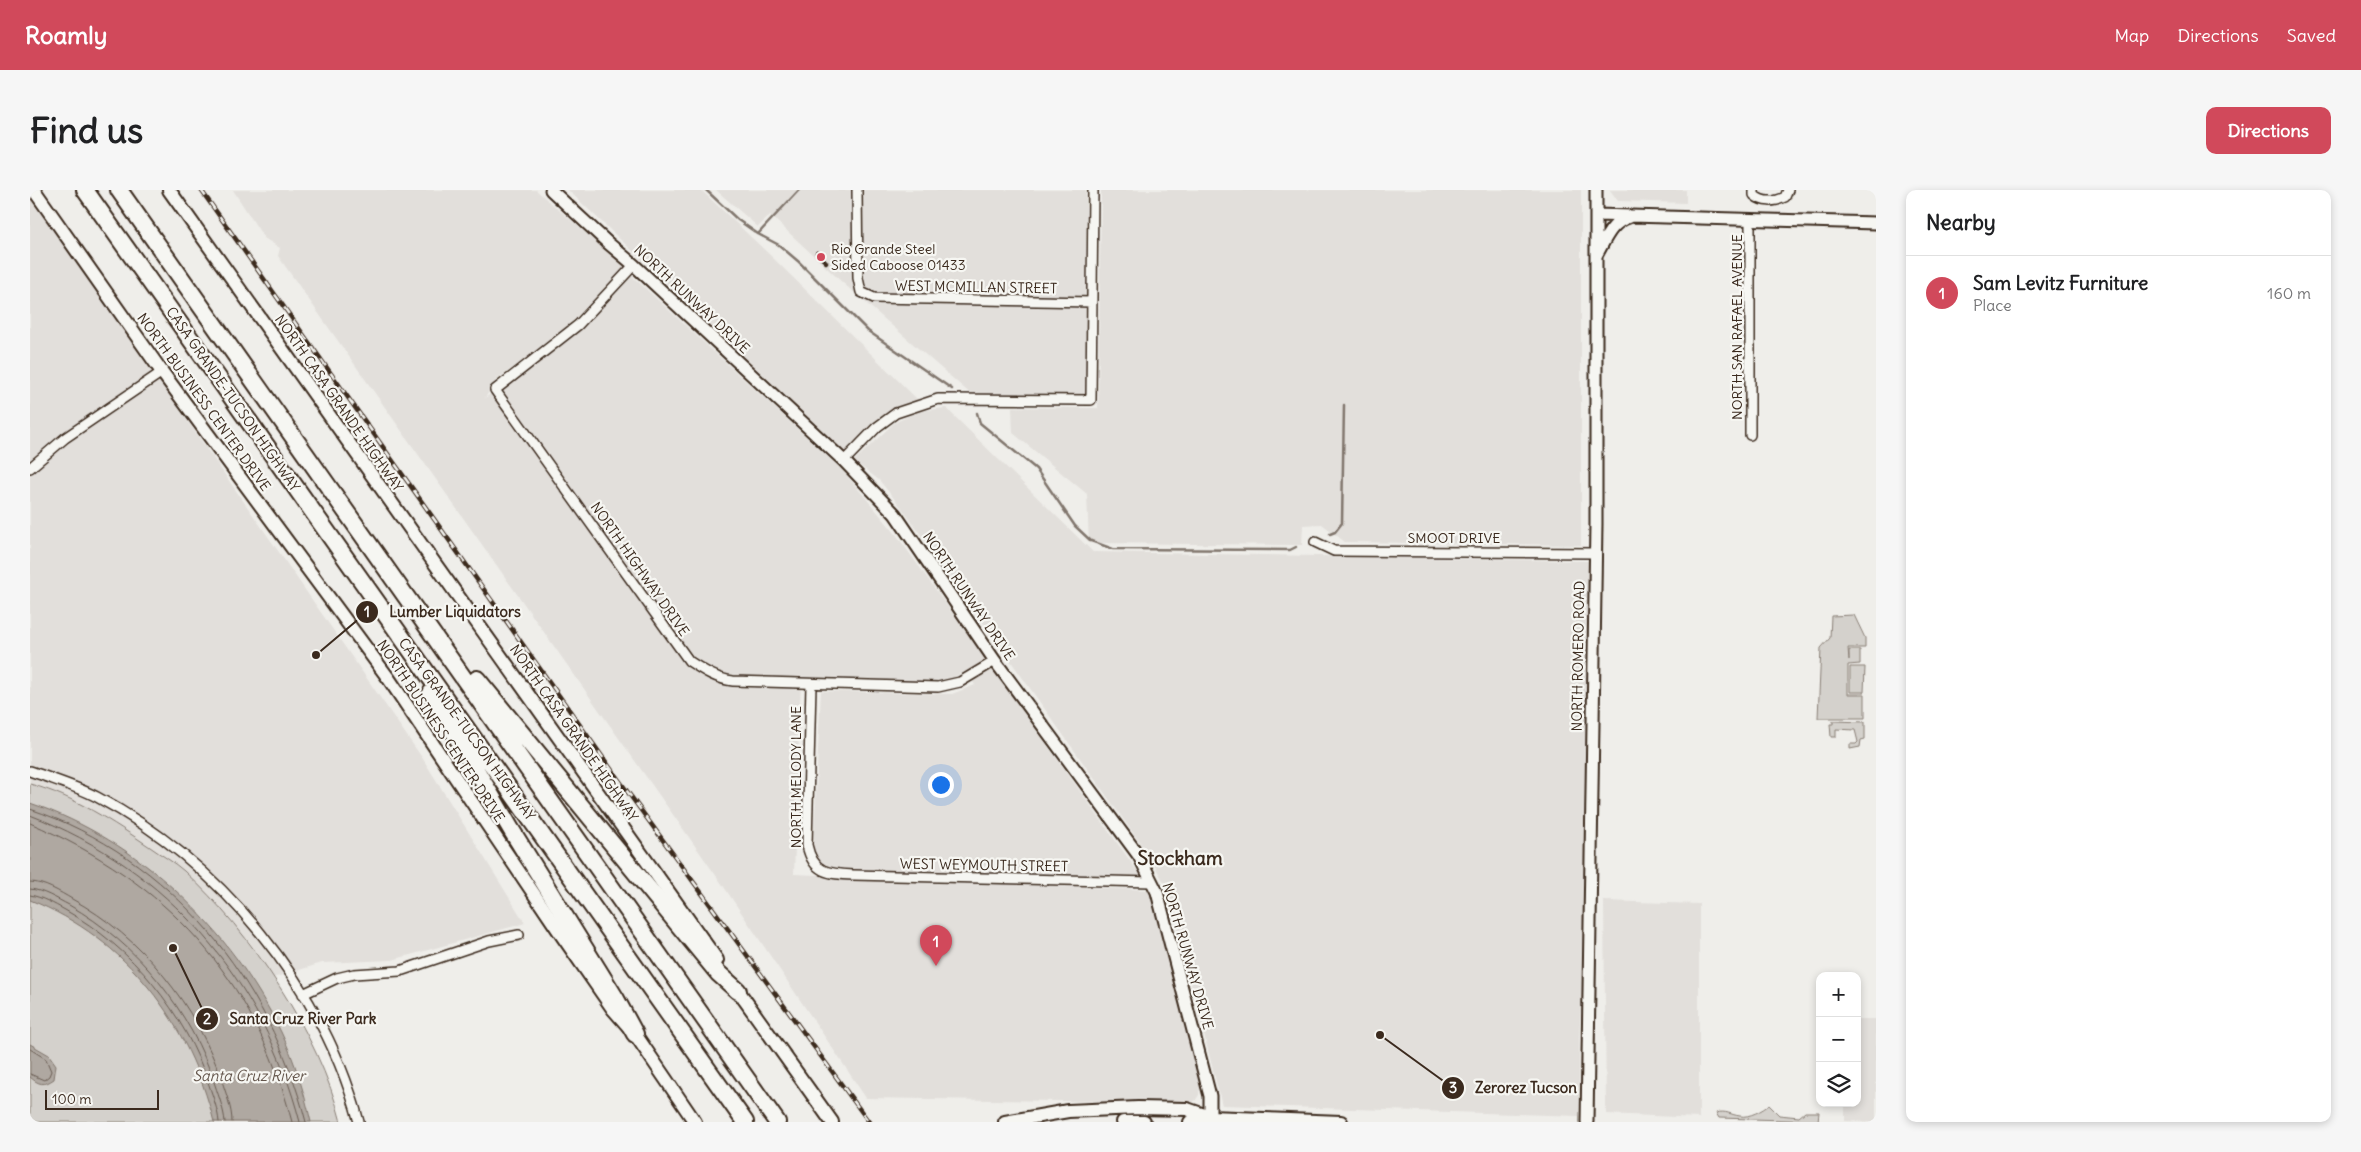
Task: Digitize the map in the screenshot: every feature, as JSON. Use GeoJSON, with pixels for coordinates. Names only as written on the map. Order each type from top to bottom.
{"type":"FeatureCollection","features":[{"type":"Feature","properties":{"kind":"highway","name":"CASA GRANDE-TUCSON HIGHWAY"},"geometry":{"type":"LineString","coordinates":[[85,190],[746,1122]]}},
{"type":"Feature","properties":{"kind":"highway","name":"CASA GRANDE-TUCSON HIGHWAY"},"geometry":{"type":"LineString","coordinates":[[119,190],[777,1122]]}},
{"type":"Feature","properties":{"kind":"highway"},"geometry":{"type":"LineString","coordinates":[[403,590],[718,972],[738,991]]}},
{"type":"Feature","properties":{"kind":"highway"},"geometry":{"type":"LineString","coordinates":[[385,613],[439,710],[616,999],[635,1034]]}},
{"type":"Feature","properties":{"kind":"main road","name":"NORTH BUSINESS CENTER DRIVE"},"geometry":{"type":"LineString","coordinates":[[34,190],[162,372],[389,679],[613,1009],[635,1034],[695,1122]]}},
{"type":"Feature","properties":{"kind":"main road","name":"NORTH CASA GRANDE HIGHWAY"},"geometry":{"type":"LineString","coordinates":[[169,190],[832,1122]]}},
{"type":"Feature","properties":{"kind":"main road"},"geometry":{"type":"LineString","coordinates":[[1005,1122],[1068,1111],[1138,1108],[1187,1109],[1210,1117]]}},
{"type":"Feature","properties":{"kind":"main road"},"geometry":{"type":"LineString","coordinates":[[1190,1122],[1210,1117],[1341,1122]]}},
{"type":"Feature","properties":{"kind":"main road"},"geometry":{"type":"LineString","coordinates":[[1123,1122],[1144,1122]]}},
{"type":"Feature","properties":{"kind":"street","name":"NORTH RUNWAY DRIVE"},"geometry":{"type":"LineString","coordinates":[[551,190],[844,461],[895,514],[994,661],[1139,856],[1157,892],[1210,1096],[1210,1117]]}},
{"type":"Feature","properties":{"kind":"street","name":"WEST MCMILLAN STREET"},"geometry":{"type":"LineString","coordinates":[[857,190],[858,278],[861,292],[874,298],[886,300],[1092,302]]}},
{"type":"Feature","properties":{"kind":"street"},"geometry":{"type":"LineString","coordinates":[[844,461],[877,427],[896,413],[938,399],[1091,400],[1093,190]]}},
{"type":"Feature","properties":{"kind":"street","name":"NORTH ROMERO ROAD"},"geometry":{"type":"LineString","coordinates":[[1587,1122],[1594,553],[1596,190]]}},
{"type":"Feature","properties":{"kind":"street"},"geometry":{"type":"LineString","coordinates":[[1754,190],[1754,195],[1758,199],[1778,201],[1785,197],[1788,190]]}},
{"type":"Feature","properties":{"kind":"street"},"geometry":{"type":"LineString","coordinates":[[1596,214],[1876,222]]}},
{"type":"Feature","properties":{"kind":"street"},"geometry":{"type":"LineString","coordinates":[[1596,256],[1610,230],[1616,223],[1633,216]]}},
{"type":"Feature","properties":{"kind":"street","name":"NORTH SAN RAFAEL AVENUE"},"geometry":{"type":"LineString","coordinates":[[1750,219],[1750,435]]}},
{"type":"Feature","properties":{"kind":"street","name":"NORTH HIGHWAY DRIVE"},"geometry":{"type":"LineString","coordinates":[[634,265],[578,325],[495,390],[689,661],[723,680],[811,685],[938,687],[960,682],[994,661]]}},
{"type":"Feature","properties":{"kind":"street"},"geometry":{"type":"LineString","coordinates":[[30,468],[66,438],[162,372]]}},
{"type":"Feature","properties":{"kind":"street","name":"SMOOT DRIVE"},"geometry":{"type":"LineString","coordinates":[[1315,542],[1334,551],[1594,553]]}},
{"type":"Feature","properties":{"kind":"street","name":"NORTH MELODY LANE"},"geometry":{"type":"LineString","coordinates":[[811,685],[807,845],[810,858],[817,867]]}},
{"type":"Feature","properties":{"kind":"street"},"geometry":{"type":"LineString","coordinates":[[30,771],[96,796],[174,846],[211,878],[280,960],[303,994],[326,1032],[360,1122]]}},
{"type":"Feature","properties":{"kind":"street","name":"WEST WEYMOUTH STREET"},"geometry":{"type":"LineString","coordinates":[[817,867],[835,874],[853,876],[1152,882]]}},
{"type":"Feature","properties":{"kind":"street"},"geometry":{"type":"LineString","coordinates":[[303,994],[337,978],[354,974],[400,971],[489,941],[519,935]]}},
{"type":"Feature","properties":{"kind":"shaded area"},"geometry":{"type":"Polygon","coordinates":[[[233,190],[536,190],[625,267],[559,335],[496,380],[485,398],[567,340],[632,276],[843,471],[895,533],[1141,876],[843,872],[821,862],[813,852],[821,691],[952,694],[975,685],[966,671],[954,677],[933,682],[801,679],[794,874],[1151,890],[1200,1087],[1199,1095],[1195,1101],[1190,1103],[866,1098],[722,884],[278,256],[280,248],[264,238],[233,190]]]}},
{"type":"Feature","properties":{"kind":"shaded area"},"geometry":{"type":"Polygon","coordinates":[[[568,190],[701,190],[918,400],[886,413],[844,451],[568,190]]]}},
{"type":"Feature","properties":{"kind":"shaded area"},"geometry":{"type":"Polygon","coordinates":[[[716,190],[1086,190],[1086,396],[973,396],[843,283],[770,215],[758,227],[716,190]]]}},
{"type":"Feature","properties":{"kind":"shaded area"},"geometry":{"type":"Polygon","coordinates":[[[1101,190],[1581,190],[1581,545],[1345,542],[1322,524],[1303,525],[1302,545],[1089,543],[1087,494],[1013,433],[1012,407],[1098,408],[1101,190]]]}},
{"type":"Feature","properties":{"kind":"shaded area"},"geometry":{"type":"Polygon","coordinates":[[[1610,190],[1686,190],[1686,203],[1618,201],[1610,190]]]}},
{"type":"Feature","properties":{"kind":"shaded area"},"geometry":{"type":"Polygon","coordinates":[[[30,195],[423,759],[525,923],[392,960],[322,963],[273,978],[249,941],[46,788],[30,784],[30,195]]]}},
{"type":"Feature","properties":{"kind":"shaded area"},"geometry":{"type":"Polygon","coordinates":[[[946,408],[1093,552],[1588,561],[1586,931],[1579,1038],[1579,1116],[1222,1105],[1166,886],[1148,854],[901,507],[879,480],[854,461],[894,423],[919,411],[946,408]]]}},
{"type":"Feature","properties":{"kind":"shaded area"},"geometry":{"type":"Polygon","coordinates":[[[1854,615],[1865,638],[1865,648],[1848,648],[1849,660],[1849,650],[1860,650],[1860,664],[1848,665],[1848,694],[1865,694],[1865,718],[1818,718],[1821,648],[1830,638],[1831,616],[1854,615]]]}},
{"type":"Feature","properties":{"kind":"shaded area"},"geometry":{"type":"Polygon","coordinates":[[[1850,667],[1865,667],[1864,692],[1850,692],[1850,667]]]}},
{"type":"Feature","properties":{"kind":"shaded area"},"geometry":{"type":"Polygon","coordinates":[[[1833,721],[1865,722],[1865,739],[1861,740],[1860,747],[1850,749],[1850,744],[1858,742],[1855,730],[1836,729],[1836,737],[1831,737],[1830,724],[1833,724],[1833,721]]]}},
{"type":"Feature","properties":{"kind":"shaded area"},"geometry":{"type":"Polygon","coordinates":[[[30,784],[62,795],[107,819],[184,871],[209,896],[257,954],[299,1020],[317,1054],[331,1088],[341,1122],[30,1122],[30,784]]]}},
{"type":"Feature","properties":{"kind":"shaded area"},"geometry":{"type":"Polygon","coordinates":[[[1604,901],[1699,904],[1699,1118],[1606,1114],[1604,901]]]}},
{"type":"Feature","properties":{"kind":"shaded area"},"geometry":{"type":"Polygon","coordinates":[[[1861,1019],[1876,1019],[1876,1122],[1845,1121],[1845,1107],[1861,1107],[1861,1019]]]}},
{"type":"Feature","properties":{"kind":"shaded area"},"geometry":{"type":"Polygon","coordinates":[[[1769,1105],[1779,1115],[1799,1117],[1805,1112],[1819,1112],[1818,1121],[1719,1118],[1716,1113],[1723,1112],[1747,1116],[1769,1105]]]}},
{"type":"Feature","properties":{"kind":"water","name":"Santa Cruz River"},"geometry":{"type":"Polygon","coordinates":[[[30,803],[70,819],[109,840],[145,865],[178,893],[209,924],[236,958],[260,994],[281,1032],[299,1077],[311,1122],[214,1122],[203,1085],[188,1051],[170,1018],[149,988],[124,961],[96,937],[65,917],[30,900],[30,803]]]}},
{"type":"Feature","properties":{"kind":"water"},"geometry":{"type":"Polygon","coordinates":[[[30,1044],[49,1055],[56,1065],[54,1079],[42,1084],[30,1077],[30,1044]]]}},
{"type":"Feature","properties":{"kind":"waterway"},"geometry":{"type":"LineString","coordinates":[[706,190],[738,220],[758,234],[779,245],[799,262],[868,331],[952,389]]}},
{"type":"Feature","properties":{"kind":"waterway"},"geometry":{"type":"LineString","coordinates":[[758,234],[799,190]]}},
{"type":"Feature","properties":{"kind":"waterway"},"geometry":{"type":"LineString","coordinates":[[1330,534],[1335,532],[1342,523],[1344,405]]}},
{"type":"Feature","properties":{"kind":"waterway"},"geometry":{"type":"LineString","coordinates":[[977,413],[980,423],[1036,469],[1075,526],[1091,541],[1113,549],[1290,550],[1296,547]]}},
{"type":"Feature","properties":{"kind":"railway"},"geometry":{"type":"LineString","coordinates":[[201,190],[616,776],[869,1122]]}},
{"type":"Feature","properties":{"kind":"railway"},"geometry":{"type":"LineString","coordinates":[[817,253],[826,262]]}},
{"type":"Feature","properties":{"kind":"place","name":"Rio Grande Steel Sided Caboose 01433"},"geometry":{"type":"Point","coordinates":[821,257]}},
{"type":"Feature","properties":{"kind":"place","name":"Lumber Liquidators"},"geometry":{"type":"Point","coordinates":[316,655]}},
{"type":"Feature","properties":{"kind":"place","name":"Santa Cruz River Park"},"geometry":{"type":"Point","coordinates":[173,948]}},
{"type":"Feature","properties":{"kind":"place","name":"Sam Levitz Furniture"},"geometry":{"type":"Point","coordinates":[936,966]}},
{"type":"Feature","properties":{"kind":"place","name":"Zerorez Tucson"},"geometry":{"type":"Point","coordinates":[1380,1035]}},
{"type":"Feature","properties":{"kind":"district","name":"Stockham"},"geometry":{"type":"Point","coordinates":[1180,858]}}]}
